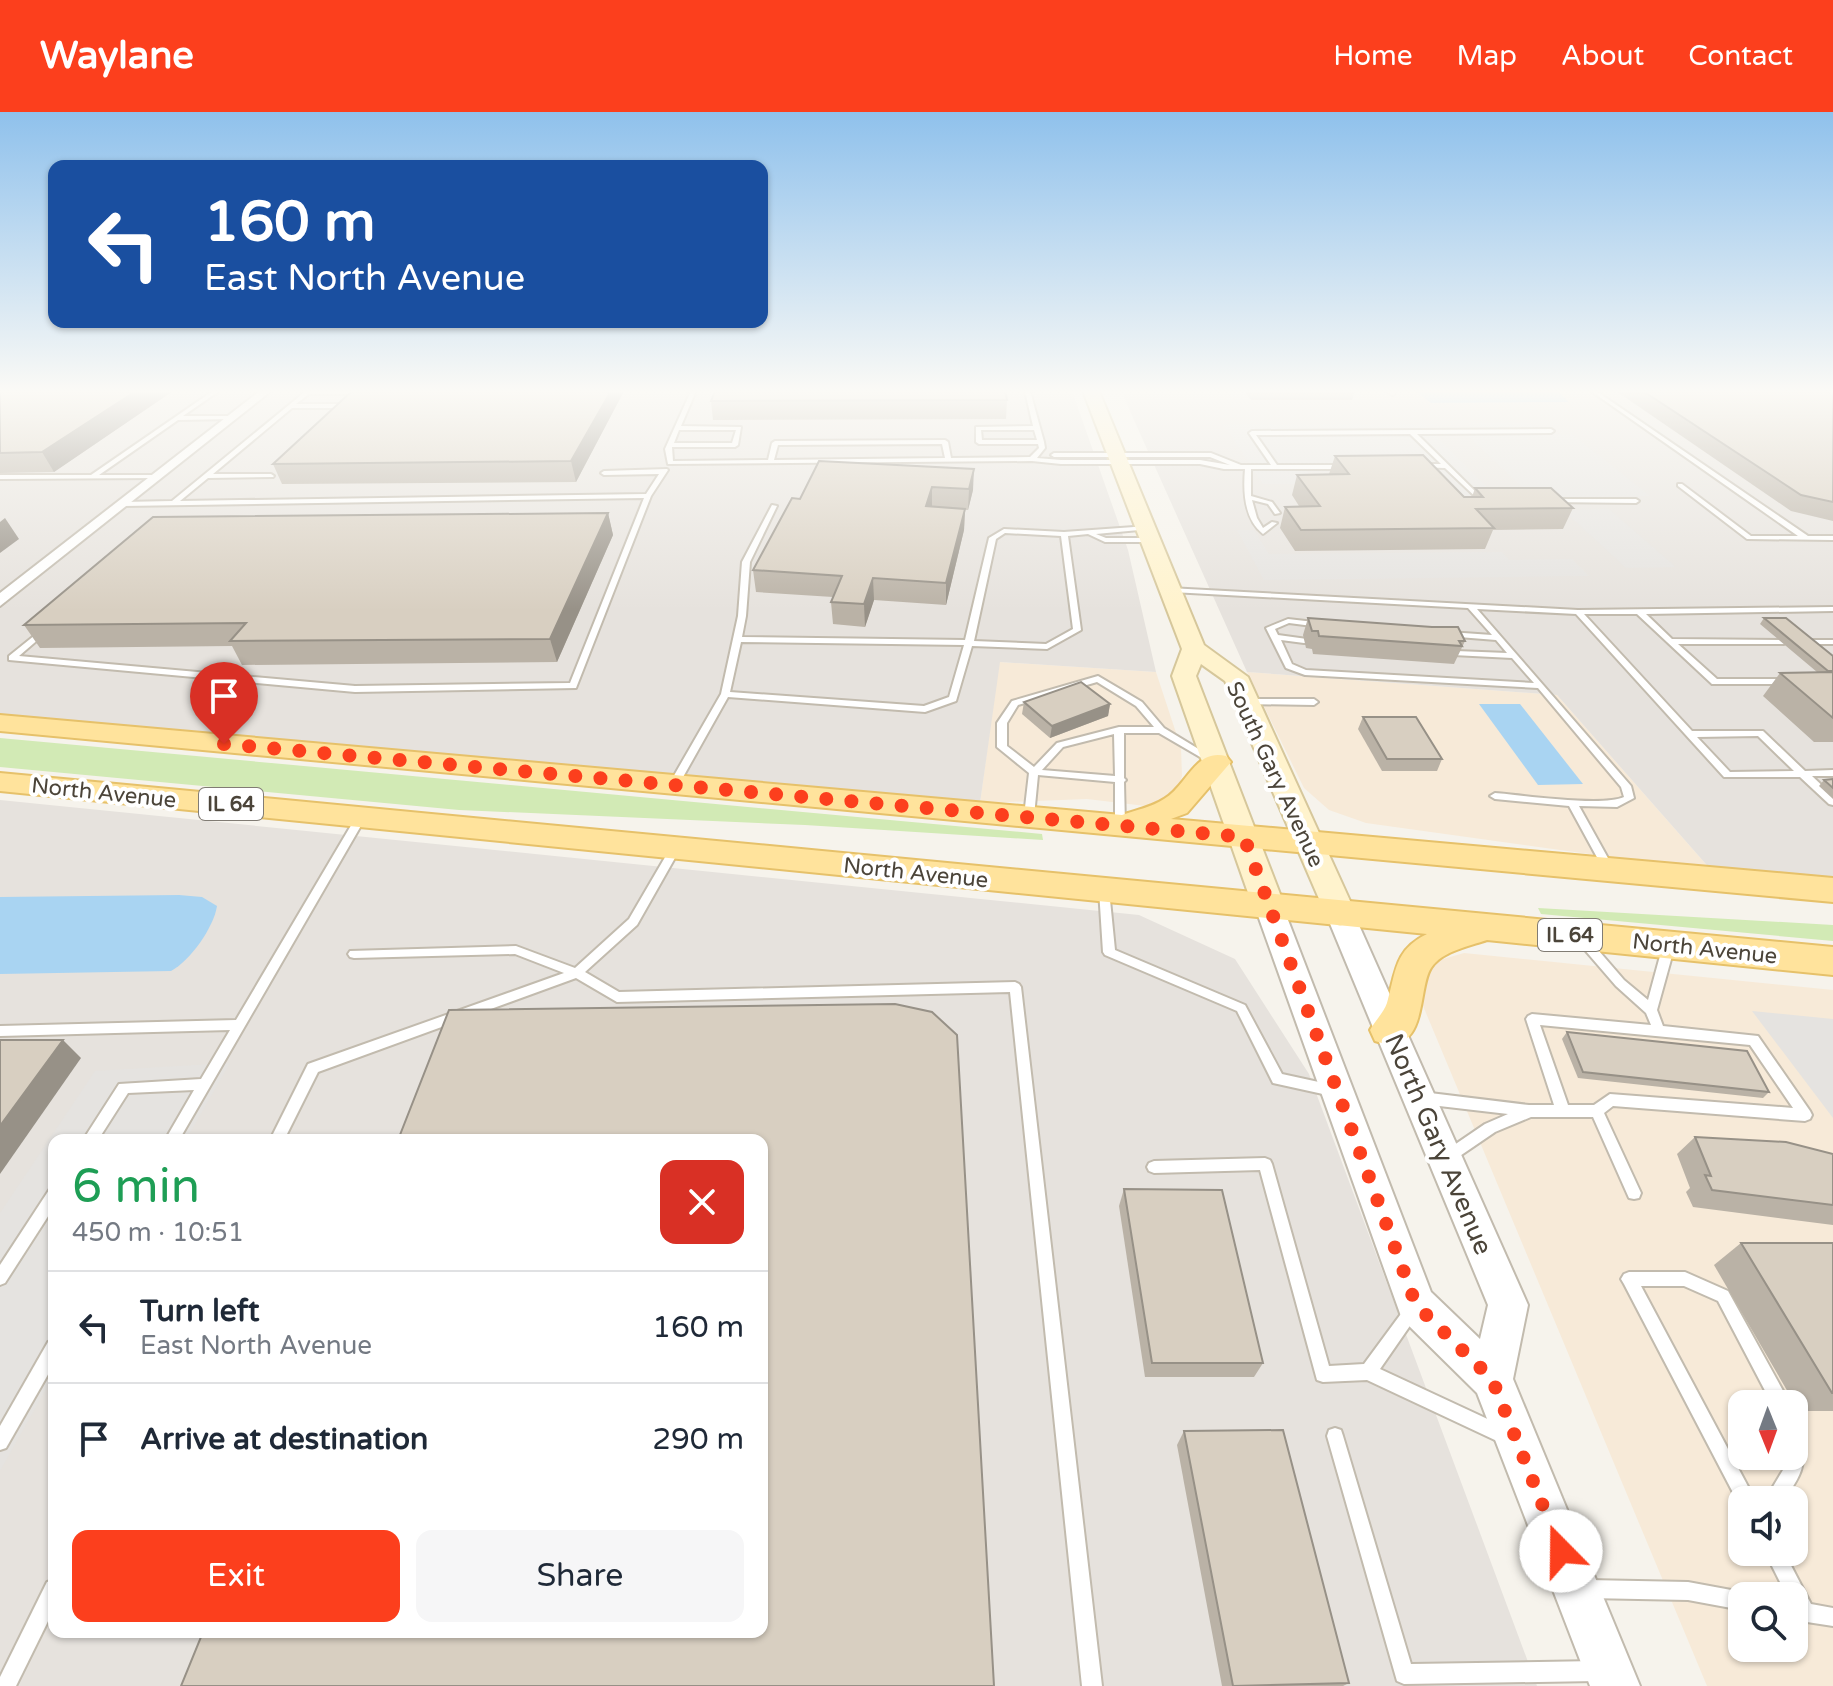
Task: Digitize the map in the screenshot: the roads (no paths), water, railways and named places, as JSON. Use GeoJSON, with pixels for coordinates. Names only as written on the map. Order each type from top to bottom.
{"type":"FeatureCollection","features":[{"type":"Feature","properties":{"kind":"main road","name":"South Gary Avenue"},"geometry":{"type":"LineString","coordinates":[[1122,464],[1194,649],[1236,677],[1340,914]]}},
{"type":"Feature","properties":{"kind":"main road","name":"South Gary Avenue"},"geometry":{"type":"LineString","coordinates":[[1194,649],[1184,676],[1244,837]]}},
{"type":"Feature","properties":{"kind":"main road"},"geometry":{"type":"LineString","coordinates":[[0,723],[1833,890]]}},
{"type":"Feature","properties":{"kind":"main road"},"geometry":{"type":"LineString","coordinates":[[1120,826],[1176,806],[1216,762]]}},
{"type":"Feature","properties":{"kind":"main road","name":"North Avenue"},"geometry":{"type":"LineString","coordinates":[[0,782],[1833,961]]}},
{"type":"Feature","properties":{"kind":"main road"},"geometry":{"type":"LineString","coordinates":[[1244,837],[1269,907]]}},
{"type":"Feature","properties":{"kind":"main road"},"geometry":{"type":"LineString","coordinates":[[1389,1030],[1406,1011],[1410,969],[1416,961],[1426,951],[1451,939],[1485,928]]}},
{"type":"Feature","properties":{"kind":"street"},"geometry":{"type":"LineString","coordinates":[[0,601],[172,464]]}},
{"type":"Feature","properties":{"kind":"street"},"geometry":{"type":"LineString","coordinates":[[1269,907],[1416,1305],[1492,1379],[1612,1678]]}},
{"type":"Feature","properties":{"kind":"street","name":"North Gary Avenue"},"geometry":{"type":"LineString","coordinates":[[1340,914],[1508,1305],[1492,1379]]}},
{"type":"Feature","properties":{"kind":"lane"},"geometry":{"type":"LineString","coordinates":[[92,477],[110,464]]}},
{"type":"Feature","properties":{"kind":"lane"},"geometry":{"type":"LineString","coordinates":[[174,503],[221,464]]}},
{"type":"Feature","properties":{"kind":"lane"},"geometry":{"type":"LineString","coordinates":[[48,627],[12,658],[355,689],[573,686],[648,496],[669,464]]}},
{"type":"Feature","properties":{"kind":"lane"},"geometry":{"type":"LineString","coordinates":[[1219,464],[1346,467]]}},
{"type":"Feature","properties":{"kind":"lane"},"geometry":{"type":"LineString","coordinates":[[1699,464],[1806,538]]}},
{"type":"Feature","properties":{"kind":"lane"},"geometry":{"type":"LineString","coordinates":[[1404,466],[1445,466],[1479,501],[1495,501]]}},
{"type":"Feature","properties":{"kind":"lane"},"geometry":{"type":"LineString","coordinates":[[1248,467],[1252,521],[1263,532],[1274,523]]}},
{"type":"Feature","properties":{"kind":"lane"},"geometry":{"type":"LineString","coordinates":[[604,473],[663,472]]}},
{"type":"Feature","properties":{"kind":"lane"},"geometry":{"type":"LineString","coordinates":[[207,476],[271,476]]}},
{"type":"Feature","properties":{"kind":"lane"},"geometry":{"type":"LineString","coordinates":[[0,477],[156,477]]}},
{"type":"Feature","properties":{"kind":"lane"},"geometry":{"type":"LineString","coordinates":[[1680,485],[1749,538],[1833,538]]}},
{"type":"Feature","properties":{"kind":"lane"},"geometry":{"type":"LineString","coordinates":[[123,504],[648,496]]}},
{"type":"Feature","properties":{"kind":"lane"},"geometry":{"type":"LineString","coordinates":[[1251,498],[1270,503],[1277,513]]}},
{"type":"Feature","properties":{"kind":"lane"},"geometry":{"type":"LineString","coordinates":[[1542,501],[1636,501]]}},
{"type":"Feature","properties":{"kind":"lane"},"geometry":{"type":"LineString","coordinates":[[178,513],[190,503]]}},
{"type":"Feature","properties":{"kind":"lane"},"geometry":{"type":"LineString","coordinates":[[673,786],[725,694],[737,639],[746,562],[774,506]]}},
{"type":"Feature","properties":{"kind":"lane"},"geometry":{"type":"LineString","coordinates":[[725,694],[925,709],[953,699],[993,538],[1004,531],[1091,534],[1105,540],[1151,534]]}},
{"type":"Feature","properties":{"kind":"lane"},"geometry":{"type":"LineString","coordinates":[[737,639],[1047,647],[1077,630],[1064,534]]}},
{"type":"Feature","properties":{"kind":"lane"},"geometry":{"type":"LineString","coordinates":[[1172,590],[1578,612],[1833,609]]}},
{"type":"Feature","properties":{"kind":"lane"},"geometry":{"type":"LineString","coordinates":[[1470,606],[1626,786],[1629,798],[1617,804],[1495,796]]}},
{"type":"Feature","properties":{"kind":"lane"},"geometry":{"type":"LineString","coordinates":[[1639,611],[1715,682],[1803,681]]}},
{"type":"Feature","properties":{"kind":"lane"},"geometry":{"type":"LineString","coordinates":[[1578,612],[1727,775],[1833,773]]}},
{"type":"Feature","properties":{"kind":"lane"},"geometry":{"type":"LineString","coordinates":[[1326,626],[1281,622],[1270,628],[1289,666],[1305,672],[1541,686]]}},
{"type":"Feature","properties":{"kind":"lane"},"geometry":{"type":"LineString","coordinates":[[1435,633],[1496,638]]}},
{"type":"Feature","properties":{"kind":"lane"},"geometry":{"type":"LineString","coordinates":[[1275,637],[1304,641]]}},
{"type":"Feature","properties":{"kind":"lane"},"geometry":{"type":"LineString","coordinates":[[1670,641],[1781,642]]}},
{"type":"Feature","properties":{"kind":"lane"},"geometry":{"type":"LineString","coordinates":[[1804,642],[1833,642]]}},
{"type":"Feature","properties":{"kind":"lane"},"geometry":{"type":"LineString","coordinates":[[1456,653],[1513,656]]}},
{"type":"Feature","properties":{"kind":"lane"},"geometry":{"type":"LineString","coordinates":[[1121,780],[1034,772],[1002,747],[1002,723],[1015,703],[1098,679],[1139,704],[1161,730],[1216,762]]}},
{"type":"Feature","properties":{"kind":"lane"},"geometry":{"type":"LineString","coordinates":[[1247,702],[1314,702]]}},
{"type":"Feature","properties":{"kind":"lane"},"geometry":{"type":"LineString","coordinates":[[1029,816],[1034,772],[1060,745],[1119,730],[1161,730]]}},
{"type":"Feature","properties":{"kind":"lane"},"geometry":{"type":"LineString","coordinates":[[1119,730],[1120,826]]}},
{"type":"Feature","properties":{"kind":"lane"},"geometry":{"type":"LineString","coordinates":[[1690,734],[1760,733],[1833,802]]}},
{"type":"Feature","properties":{"kind":"lane"},"geometry":{"type":"LineString","coordinates":[[1572,803],[1609,869]]}},
{"type":"Feature","properties":{"kind":"lane"},"geometry":{"type":"LineString","coordinates":[[175,1134],[361,817]]}},
{"type":"Feature","properties":{"kind":"lane"},"geometry":{"type":"LineString","coordinates":[[280,1134],[313,1068],[577,973],[633,922],[675,849]]}},
{"type":"Feature","properties":{"kind":"lane"},"geometry":{"type":"LineString","coordinates":[[1104,890],[1109,952],[1241,1008],[1278,1079],[1336,1091]]}},
{"type":"Feature","properties":{"kind":"lane"},"geometry":{"type":"LineString","coordinates":[[1579,936],[1620,983],[1651,1010],[1659,1031]]}},
{"type":"Feature","properties":{"kind":"lane"},"geometry":{"type":"LineString","coordinates":[[1651,1010],[1669,945]]}},
{"type":"Feature","properties":{"kind":"lane"},"geometry":{"type":"LineString","coordinates":[[354,954],[516,950],[577,973],[617,997],[1015,987],[1092,1686]]}},
{"type":"Feature","properties":{"kind":"lane"},"geometry":{"type":"LineString","coordinates":[[1419,1098],[1529,1111],[1563,1111],[1597,1111],[1610,1100],[1805,1115],[1754,1040],[1532,1019],[1563,1111]]}},
{"type":"Feature","properties":{"kind":"lane"},"geometry":{"type":"LineString","coordinates":[[0,1031],[238,1025]]}},
{"type":"Feature","properties":{"kind":"lane"},"geometry":{"type":"LineString","coordinates":[[94,1134],[124,1088],[204,1084]]}},
{"type":"Feature","properties":{"kind":"lane"},"geometry":{"type":"LineString","coordinates":[[1446,1159],[1490,1128],[1529,1111]]}},
{"type":"Feature","properties":{"kind":"lane"},"geometry":{"type":"LineString","coordinates":[[1597,1111],[1634,1193]]}},
{"type":"Feature","properties":{"kind":"lane"},"geometry":{"type":"LineString","coordinates":[[1154,1167],[1265,1164],[1323,1374],[1368,1372],[1516,1441]]}},
{"type":"Feature","properties":{"kind":"lane"},"geometry":{"type":"LineString","coordinates":[[0,1278],[48,1204]]}},
{"type":"Feature","properties":{"kind":"lane"},"geometry":{"type":"LineString","coordinates":[[1728,1466],[1629,1279],[1685,1279],[1723,1296],[1773,1390]]}},
{"type":"Feature","properties":{"kind":"lane"},"geometry":{"type":"LineString","coordinates":[[1368,1372],[1416,1305]]}},
{"type":"Feature","properties":{"kind":"lane"},"geometry":{"type":"LineString","coordinates":[[0,1442],[48,1358]]}},
{"type":"Feature","properties":{"kind":"lane"},"geometry":{"type":"LineString","coordinates":[[1335,1436],[1404,1674],[1612,1678]]}},
{"type":"Feature","properties":{"kind":"lane"},"geometry":{"type":"LineString","coordinates":[[1576,1589],[1688,1591],[1728,1598]]}},
{"type":"Feature","properties":{"kind":"lane"},"geometry":{"type":"LineString","coordinates":[[6,1686],[48,1601]]}},
{"type":"Feature","properties":{"kind":"lane"},"geometry":{"type":"LineString","coordinates":[[1808,1614],[1833,1617]]}},
{"type":"Feature","properties":{"kind":"water"},"geometry":{"type":"Polygon","coordinates":[[[1479,704],[1520,704],[1583,784],[1538,785],[1479,704]]]}},
{"type":"Feature","properties":{"kind":"water"},"geometry":{"type":"Polygon","coordinates":[[[0,897],[202,897],[217,906],[200,943],[186,960],[171,971],[0,974],[0,897]]]}}]}
